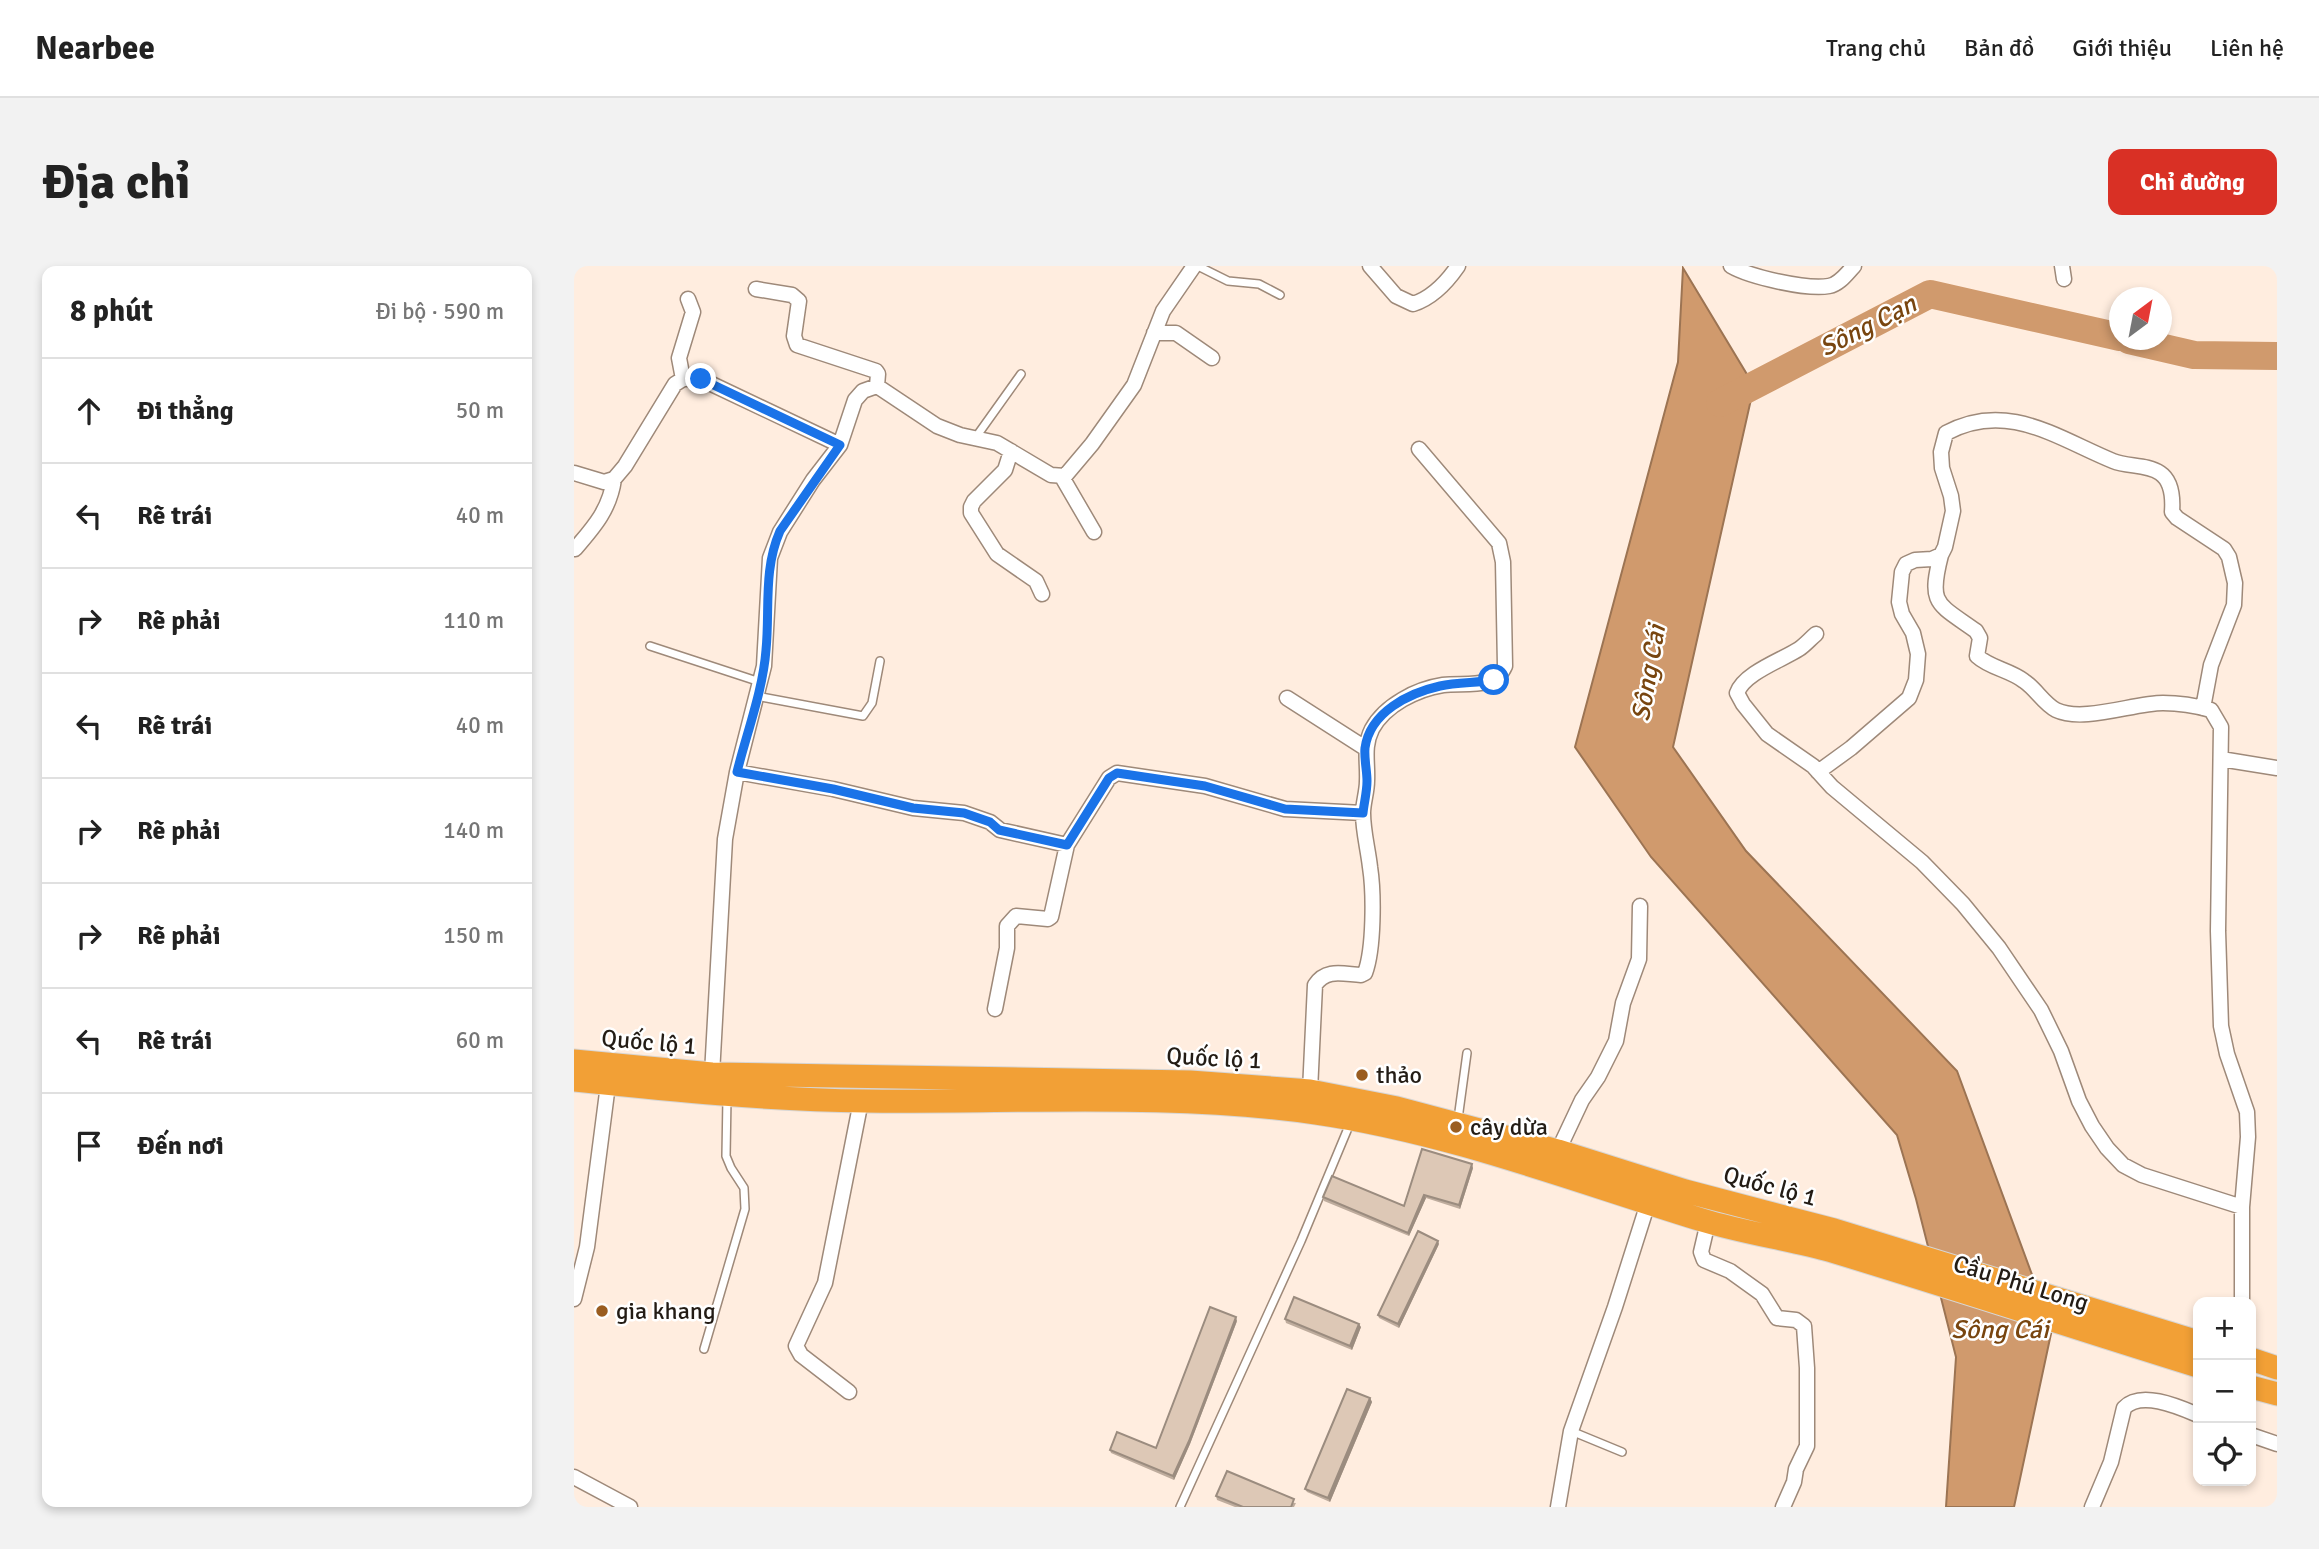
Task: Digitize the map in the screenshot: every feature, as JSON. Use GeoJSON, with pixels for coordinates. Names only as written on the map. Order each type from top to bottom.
{"type":"FeatureCollection","features":[{"type":"Feature","properties":{"kind":"highway","name":"Quốc lộ 1"},"geometry":{"type":"LineString","coordinates":[[574,1061],[609,1074],[727,1096],[861,1101],[1158,1102],[1316,1113],[1401,1130],[1477,1150],[1708,1222],[1831,1240]]}},
{"type":"Feature","properties":{"kind":"highway","name":"Quốc lộ 1"},"geometry":{"type":"LineString","coordinates":[[574,1080],[609,1074],[712,1074],[1190,1082],[1310,1091],[1397,1108],[1558,1151],[1831,1240]]}},
{"type":"Feature","properties":{"kind":"highway","name":"Cầu Phú Long"},"geometry":{"type":"LineString","coordinates":[[1831,1240],[2193,1341]]}},
{"type":"Feature","properties":{"kind":"highway","name":"Cầu Phú Long"},"geometry":{"type":"LineString","coordinates":[[1831,1240],[2193,1364]]}},
{"type":"Feature","properties":{"kind":"highway"},"geometry":{"type":"LineString","coordinates":[[2254,1360],[2277,1368]]}},
{"type":"Feature","properties":{"kind":"highway"},"geometry":{"type":"LineString","coordinates":[[2256,1392],[2277,1394]]}},
{"type":"Feature","properties":{"kind":"street"},"geometry":{"type":"LineString","coordinates":[[877,386],[937,426],[960,435],[997,443],[1051,475],[1062,477],[1070,472],[1134,385],[1163,311],[1196,266]]}},
{"type":"Feature","properties":{"kind":"street"},"geometry":{"type":"LineString","coordinates":[[1370,266],[1396,296],[1413,303],[1422,301],[1438,289],[1458,266]]}},
{"type":"Feature","properties":{"kind":"street"},"geometry":{"type":"LineString","coordinates":[[1731,266],[1772,279],[1830,286],[1842,279],[1854,266]]}},
{"type":"Feature","properties":{"kind":"street"},"geometry":{"type":"LineString","coordinates":[[755,289],[798,298],[794,336],[797,345],[876,371],[877,386]]}},
{"type":"Feature","properties":{"kind":"street"},"geometry":{"type":"LineString","coordinates":[[683,379],[679,358],[692,312],[688,299]]}},
{"type":"Feature","properties":{"kind":"street"},"geometry":{"type":"LineString","coordinates":[[1154,333],[1176,333],[1212,358]]}},
{"type":"Feature","properties":{"kind":"street"},"geometry":{"type":"LineString","coordinates":[[575,549],[603,514],[614,479],[625,466],[675,384],[683,379],[701,379],[840,445]]}},
{"type":"Feature","properties":{"kind":"street"},"geometry":{"type":"LineString","coordinates":[[712,1074],[725,839],[737,772],[766,648],[767,587],[773,547],[780,531],[840,445],[855,400],[863,391],[877,386]]}},
{"type":"Feature","properties":{"kind":"street"},"geometry":{"type":"LineString","coordinates":[[2203,708],[2211,665],[2234,605],[2232,566],[2224,549],[2172,512],[2173,496],[2167,481],[2159,472],[2115,462],[2062,436],[2012,421],[1982,419],[1946,433],[1941,452],[1942,468],[1953,511],[1935,579],[1935,595],[1939,603],[1976,631],[1980,638],[1977,656],[1983,662],[2004,669],[2025,681],[2053,709],[2065,713],[2094,713],[2163,703],[2211,710],[2221,727],[2218,931],[2221,1026],[2227,1054],[2247,1112],[2248,1137],[2242,1207],[2242,1297]]}},
{"type":"Feature","properties":{"kind":"street"},"geometry":{"type":"LineString","coordinates":[[1310,1091],[1315,985],[1327,973],[1361,975],[1365,973],[1368,964],[1371,871],[1363,813],[1367,782],[1365,748],[1371,730],[1380,716],[1414,693],[1443,685],[1494,680],[1505,666],[1503,562],[1499,543],[1419,449]]}},
{"type":"Feature","properties":{"kind":"street"},"geometry":{"type":"LineString","coordinates":[[1011,451],[1005,470],[974,501],[971,513],[997,554],[1036,581],[1042,594]]}},
{"type":"Feature","properties":{"kind":"street"},"geometry":{"type":"LineString","coordinates":[[574,473],[604,482],[614,479]]}},
{"type":"Feature","properties":{"kind":"street"},"geometry":{"type":"LineString","coordinates":[[1062,477],[1094,532]]}},
{"type":"Feature","properties":{"kind":"street"},"geometry":{"type":"LineString","coordinates":[[1818,772],[1860,741],[1909,698],[1916,680],[1918,654],[1913,633],[1899,603],[1902,572],[1906,564],[1915,560],[1933,559],[1941,555]]}},
{"type":"Feature","properties":{"kind":"street"},"geometry":{"type":"LineString","coordinates":[[1816,634],[1802,647],[1766,666],[1739,686],[1737,692],[1743,704],[1767,734],[1794,751],[1832,787],[1922,862],[1963,904],[1998,948],[2041,1010],[2092,1126],[2123,1165],[2142,1175],[2242,1207]]}},
{"type":"Feature","properties":{"kind":"street"},"geometry":{"type":"LineString","coordinates":[[1287,698],[1365,748]]}},
{"type":"Feature","properties":{"kind":"street"},"geometry":{"type":"LineString","coordinates":[[2221,759],[2277,768]]}},
{"type":"Feature","properties":{"kind":"street"},"geometry":{"type":"LineString","coordinates":[[737,772],[833,789],[913,808],[964,813],[990,822],[999,830],[1067,845]]}},
{"type":"Feature","properties":{"kind":"street"},"geometry":{"type":"LineString","coordinates":[[995,1009],[1007,948],[1007,926],[1016,916],[1051,917],[1067,845],[1109,778],[1117,773],[1205,786],[1285,809],[1363,813]]}},
{"type":"Feature","properties":{"kind":"street"},"geometry":{"type":"LineString","coordinates":[[1558,1151],[1582,1100],[1598,1077],[1616,1041],[1623,1003],[1639,959],[1640,906]]}},
{"type":"Feature","properties":{"kind":"street"},"geometry":{"type":"LineString","coordinates":[[574,1300],[587,1247],[609,1074]]}},
{"type":"Feature","properties":{"kind":"street"},"geometry":{"type":"LineString","coordinates":[[849,1392],[801,1355],[796,1346],[825,1283],[861,1101]]}},
{"type":"Feature","properties":{"kind":"street"},"geometry":{"type":"LineString","coordinates":[[1558,1507],[1572,1431],[1648,1203]]}},
{"type":"Feature","properties":{"kind":"street"},"geometry":{"type":"LineString","coordinates":[[1708,1222],[1701,1252],[1704,1260],[1730,1271],[1762,1294],[1777,1318],[1796,1320],[1804,1326],[1807,1446],[1783,1507]]}},
{"type":"Feature","properties":{"kind":"street"},"geometry":{"type":"LineString","coordinates":[[2092,1507],[2110,1462],[2124,1408],[2129,1403],[2145,1399],[2193,1413]]}},
{"type":"Feature","properties":{"kind":"street"},"geometry":{"type":"LineString","coordinates":[[2256,1437],[2277,1444]]}},
{"type":"Feature","properties":{"kind":"street"},"geometry":{"type":"LineString","coordinates":[[574,1477],[629,1507]]}},
{"type":"Feature","properties":{"kind":"lane"},"geometry":{"type":"LineString","coordinates":[[1196,266],[1228,281],[1259,284],[1280,295]]}},
{"type":"Feature","properties":{"kind":"lane"},"geometry":{"type":"LineString","coordinates":[[976,437],[1021,374]]}},
{"type":"Feature","properties":{"kind":"lane"},"geometry":{"type":"LineString","coordinates":[[650,646],[758,689],[863,716],[872,704],[880,661]]}},
{"type":"Feature","properties":{"kind":"lane"},"geometry":{"type":"LineString","coordinates":[[1457,1123],[1467,1053]]}},
{"type":"Feature","properties":{"kind":"lane"},"geometry":{"type":"LineString","coordinates":[[704,1349],[745,1209],[744,1188],[727,1162],[727,1096]]}},
{"type":"Feature","properties":{"kind":"lane"},"geometry":{"type":"LineString","coordinates":[[1180,1507],[1301,1241],[1352,1120]]}},
{"type":"Feature","properties":{"kind":"lane"},"geometry":{"type":"LineString","coordinates":[[1572,1431],[1622,1452]]}},
{"type":"Feature","properties":{"kind":"water","name":"Sông Cái"},"geometry":{"type":"Polygon","coordinates":[[[1683,268],[1754,386],[1673,747],[1746,851],[1957,1071],[2052,1329],[2014,1507],[1946,1507],[1956,1357],[1897,1135],[1651,857],[1575,747],[1678,362],[1683,268]]]}},
{"type":"Feature","properties":{"kind":"building"},"geometry":{"type":"Polygon","coordinates":[[[1422,1149],[1472,1164],[1459,1205],[1424,1195],[1408,1233],[1323,1197],[1332,1176],[1404,1206],[1422,1149]]]}},
{"type":"Feature","properties":{"kind":"building"},"geometry":{"type":"Polygon","coordinates":[[[1418,1231],[1438,1241],[1398,1324],[1378,1315],[1418,1231]]]}},
{"type":"Feature","properties":{"kind":"building"},"geometry":{"type":"Polygon","coordinates":[[[1294,1297],[1359,1324],[1350,1346],[1285,1319],[1294,1297]]]}},
{"type":"Feature","properties":{"kind":"building"},"geometry":{"type":"Polygon","coordinates":[[[1210,1307],[1236,1317],[1173,1476],[1110,1450],[1117,1432],[1156,1448],[1210,1307]]]}},
{"type":"Feature","properties":{"kind":"building"},"geometry":{"type":"Polygon","coordinates":[[[1347,1389],[1370,1398],[1328,1498],[1305,1489],[1347,1389]]]}},
{"type":"Feature","properties":{"kind":"building"},"geometry":{"type":"Polygon","coordinates":[[[1227,1471],[1294,1499],[1291,1507],[1243,1507],[1216,1496],[1227,1471]]]}},
{"type":"Feature","properties":{"kind":"waterway","name":"Sông Cạn"},"geometry":{"type":"LineString","coordinates":[[1720,403],[1930,294],[2109,335]]}},
{"type":"Feature","properties":{"kind":"waterway","name":"Sông Cạn"},"geometry":{"type":"LineString","coordinates":[[2172,350],[2194,355],[2277,356]]}},
{"type":"Feature","properties":{"kind":"place","name":"thảo"},"geometry":{"type":"Point","coordinates":[1362,1075]}},
{"type":"Feature","properties":{"kind":"place","name":"cây dừa"},"geometry":{"type":"Point","coordinates":[1456,1127]}},
{"type":"Feature","properties":{"kind":"place","name":"gia khang"},"geometry":{"type":"Point","coordinates":[602,1311]}},
{"type":"Feature","properties":{"kind":"route"},"geometry":{"type":"LineString","coordinates":[[701,379],[840,445],[780,531],[773,547],[767,587],[764,666],[737,772],[833,789],[913,808],[964,813],[990,822],[999,830],[1067,845],[1109,778],[1117,773],[1205,786],[1285,809],[1363,813],[1367,782],[1365,748],[1371,730],[1380,716],[1414,693],[1443,685],[1494,680]]}}]}
